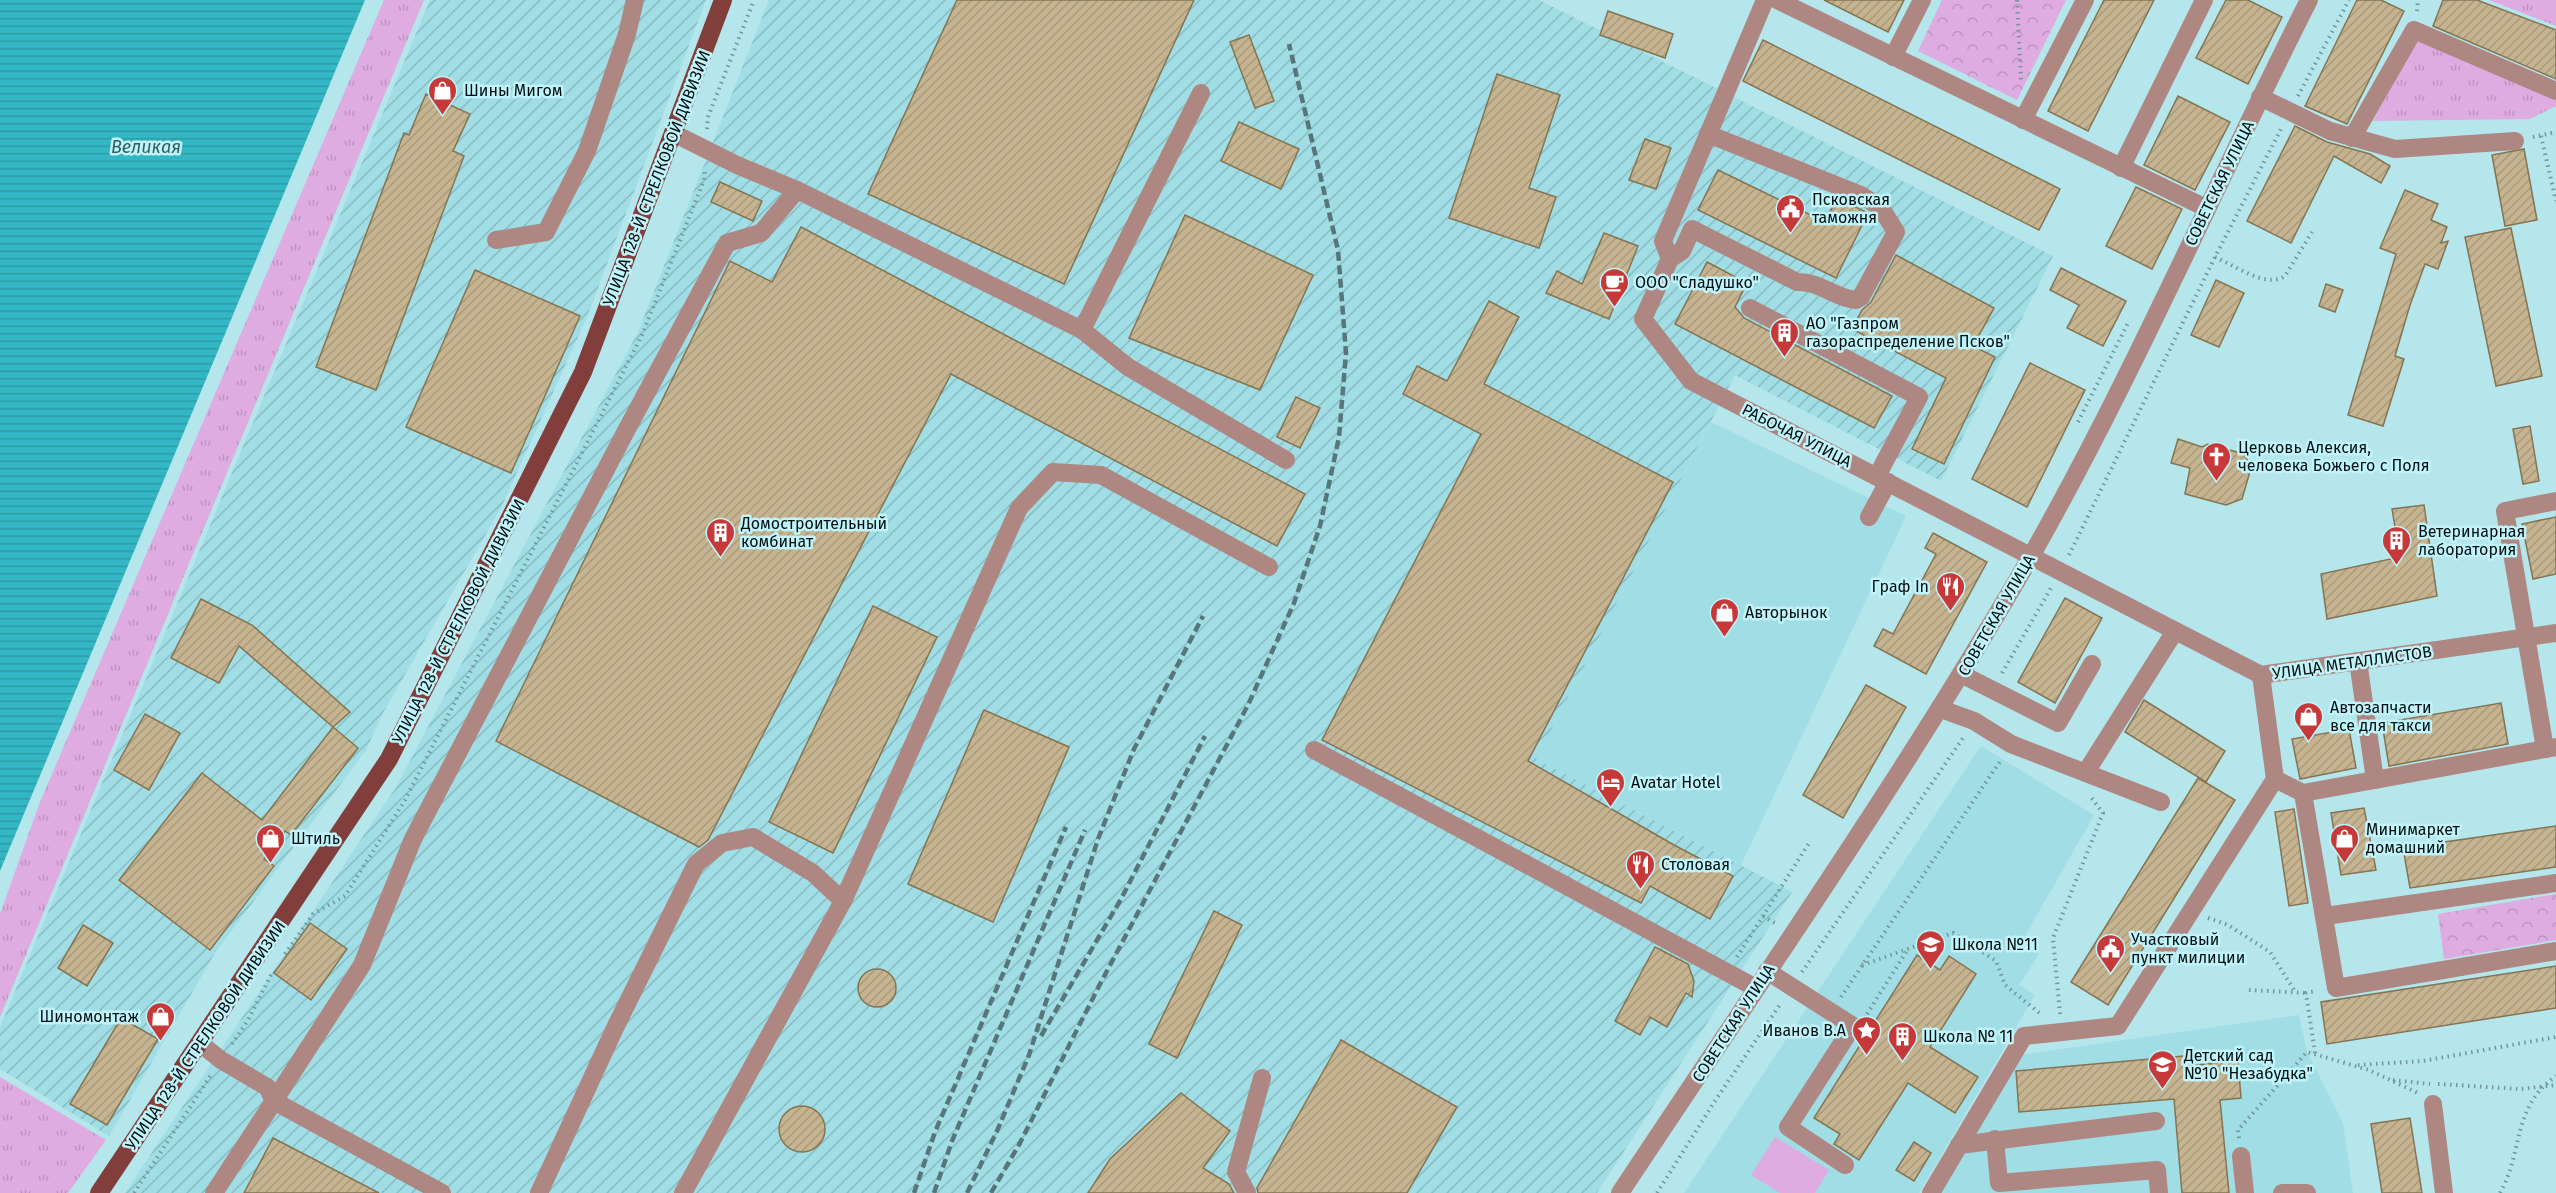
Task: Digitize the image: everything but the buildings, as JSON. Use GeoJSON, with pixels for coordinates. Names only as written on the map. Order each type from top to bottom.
{"type":"FeatureCollection","features":[{"type":"Feature","properties":{"kind":"main road","name":"УЛИЦА 128-Й СТРЕЛКОВОЙ ДИВИЗИИ"},"geometry":{"type":"LineString","coordinates":[[99,1193],[201,1044],[389,759],[583,372],[723,0]]}},
{"type":"Feature","properties":{"kind":"street"},"geometry":{"type":"LineString","coordinates":[[496,240],[546,232],[587,151],[627,34],[635,0]]}},
{"type":"Feature","properties":{"kind":"street"},"geometry":{"type":"LineString","coordinates":[[1708,134],[1861,195],[1881,208],[1896,232],[1861,297],[1856,300],[1845,299],[1810,282],[1797,282],[1692,229],[1682,251],[1670,259],[1663,241],[1708,134],[1765,0]]}},
{"type":"Feature","properties":{"kind":"street"},"geometry":{"type":"LineString","coordinates":[[1777,0],[2206,208]]}},
{"type":"Feature","properties":{"kind":"street"},"geometry":{"type":"LineString","coordinates":[[1893,57],[1922,0]]}},
{"type":"Feature","properties":{"kind":"street"},"geometry":{"type":"LineString","coordinates":[[2024,120],[2085,0]]}},
{"type":"Feature","properties":{"kind":"street"},"geometry":{"type":"LineString","coordinates":[[2121,168],[2204,0]]}},
{"type":"Feature","properties":{"kind":"street","name":"СОВЕТСКАЯ УЛИЦА"},"geometry":{"type":"LineString","coordinates":[[1620,1193],[1941,709],[2031,556],[2129,375],[2206,208],[2309,0]]}},
{"type":"Feature","properties":{"kind":"street"},"geometry":{"type":"LineString","coordinates":[[2352,138],[2414,30],[2556,91]]}},
{"type":"Feature","properties":{"kind":"street"},"geometry":{"type":"LineString","coordinates":[[1082,330],[1201,93]]}},
{"type":"Feature","properties":{"kind":"street"},"geometry":{"type":"LineString","coordinates":[[2260,97],[2330,131],[2396,149],[2515,141]]}},
{"type":"Feature","properties":{"kind":"street"},"geometry":{"type":"LineString","coordinates":[[673,133],[740,166],[797,190],[1082,330],[1128,367],[1286,460]]}},
{"type":"Feature","properties":{"kind":"street"},"geometry":{"type":"LineString","coordinates":[[214,1193],[362,964],[413,839],[621,439],[727,243],[761,233],[797,190]]}},
{"type":"Feature","properties":{"kind":"street","name":"РАБОЧАЯ УЛИЦА"},"geometry":{"type":"LineString","coordinates":[[1670,259],[1643,320],[1691,381],[2031,556]]}},
{"type":"Feature","properties":{"kind":"street"},"geometry":{"type":"LineString","coordinates":[[1750,308],[1919,397],[1882,479],[1869,517]]}},
{"type":"Feature","properties":{"kind":"street"},"geometry":{"type":"LineString","coordinates":[[683,1193],[843,901],[1019,508],[1053,472],[1101,475],[1269,567]]}},
{"type":"Feature","properties":{"kind":"street"},"geometry":{"type":"LineString","coordinates":[[2275,780],[2303,793],[2551,748],[2525,638],[2505,511],[2556,501]]}},
{"type":"Feature","properties":{"kind":"street","name":"УЛИЦА МЕТАЛЛИСТОВ"},"geometry":{"type":"LineString","coordinates":[[2031,556],[2261,675],[2556,633]]}},
{"type":"Feature","properties":{"kind":"street"},"geometry":{"type":"LineString","coordinates":[[2086,772],[2175,631]]}},
{"type":"Feature","properties":{"kind":"street"},"geometry":{"type":"LineString","coordinates":[[2358,662],[2375,780]]}},
{"type":"Feature","properties":{"kind":"street"},"geometry":{"type":"LineString","coordinates":[[1961,674],[2058,723],[2092,664]]}},
{"type":"Feature","properties":{"kind":"street"},"geometry":{"type":"LineString","coordinates":[[1931,1193],[2024,1036],[2118,1026],[2275,780],[2261,675]]}},
{"type":"Feature","properties":{"kind":"street"},"geometry":{"type":"LineString","coordinates":[[1941,709],[1974,721],[2010,744],[2161,802]]}},
{"type":"Feature","properties":{"kind":"street"},"geometry":{"type":"LineString","coordinates":[[1314,750],[1756,988]]}},
{"type":"Feature","properties":{"kind":"street"},"geometry":{"type":"LineString","coordinates":[[2303,793],[2336,988],[2556,951]]}},
{"type":"Feature","properties":{"kind":"street"},"geometry":{"type":"LineString","coordinates":[[539,1193],[614,1030],[696,864],[722,843],[753,837],[813,873],[843,901]]}},
{"type":"Feature","properties":{"kind":"street"},"geometry":{"type":"LineString","coordinates":[[2325,916],[2556,883]]}},
{"type":"Feature","properties":{"kind":"street"},"geometry":{"type":"LineString","coordinates":[[1767,970],[1853,1026],[1788,1126],[1845,1165]]}},
{"type":"Feature","properties":{"kind":"street"},"geometry":{"type":"LineString","coordinates":[[201,1044],[221,1060],[267,1087],[274,1101],[442,1193]]}},
{"type":"Feature","properties":{"kind":"street"},"geometry":{"type":"LineString","coordinates":[[1247,1193],[1236,1172],[1262,1077]]}},
{"type":"Feature","properties":{"kind":"street"},"geometry":{"type":"LineString","coordinates":[[2433,1104],[2444,1193]]}},
{"type":"Feature","properties":{"kind":"street"},"geometry":{"type":"LineString","coordinates":[[1959,1145],[2156,1121]]}},
{"type":"Feature","properties":{"kind":"street"},"geometry":{"type":"LineString","coordinates":[[1995,1139],[1999,1182],[2157,1170],[2159,1193]]}},
{"type":"Feature","properties":{"kind":"street"},"geometry":{"type":"LineString","coordinates":[[2241,1156],[2245,1193]]}},
{"type":"Feature","properties":{"kind":"street"},"geometry":{"type":"LineString","coordinates":[[2282,1193],[2307,1193]]}},
{"type":"Feature","properties":{"kind":"path"},"geometry":{"type":"LineString","coordinates":[[2017,0],[2022,87]]}},
{"type":"Feature","properties":{"kind":"path"},"geometry":{"type":"LineString","coordinates":[[2541,136],[2556,201]]}},
{"type":"Feature","properties":{"kind":"path"},"geometry":{"type":"LineString","coordinates":[[2215,256],[2268,281],[2278,280],[2285,276],[2312,232]]}},
{"type":"Feature","properties":{"kind":"path"},"geometry":{"type":"LineString","coordinates":[[2075,428],[2131,316]]}},
{"type":"Feature","properties":{"kind":"path"},"geometry":{"type":"LineString","coordinates":[[1830,1012],[2010,744]]}},
{"type":"Feature","properties":{"kind":"path"},"geometry":{"type":"LineString","coordinates":[[2061,1032],[2053,938],[2103,813],[2086,790],[2086,772]]}},
{"type":"Feature","properties":{"kind":"path"},"geometry":{"type":"LineString","coordinates":[[1727,973],[1809,843]]}},
{"type":"Feature","properties":{"kind":"path"},"geometry":{"type":"LineString","coordinates":[[2190,912],[2228,925],[2270,952],[2296,993]]}},
{"type":"Feature","properties":{"kind":"path"},"geometry":{"type":"LineString","coordinates":[[1862,965],[1953,933],[1996,961],[2005,985],[2061,1032]]}},
{"type":"Feature","properties":{"kind":"path"},"geometry":{"type":"LineString","coordinates":[[1853,1026],[1864,1018],[1908,949]]}},
{"type":"Feature","properties":{"kind":"path"},"geometry":{"type":"LineString","coordinates":[[2249,990],[2306,993],[2336,988]]}},
{"type":"Feature","properties":{"kind":"path"},"geometry":{"type":"LineString","coordinates":[[2306,993],[2315,1053]]}},
{"type":"Feature","properties":{"kind":"path"},"geometry":{"type":"LineString","coordinates":[[2354,1065],[2423,1061],[2556,1037]]}},
{"type":"Feature","properties":{"kind":"path"},"geometry":{"type":"LineString","coordinates":[[2241,1156],[2238,1130],[2307,1052],[2354,1065],[2390,1079],[2415,1091],[2433,1104]]}},
{"type":"Feature","properties":{"kind":"path"},"geometry":{"type":"LineString","coordinates":[[2500,1193],[2507,1180],[2526,1110],[2542,1086],[2556,1076]]}},
{"type":"Feature","properties":{"kind":"path"},"geometry":{"type":"LineString","coordinates":[[2390,1079],[2520,1089],[2556,1085]]}},
{"type":"Feature","properties":{"kind":"shaded area"},"geometry":{"type":"Polygon","coordinates":[[[430,0],[706,0],[587,317],[501,508],[383,713],[366,750],[215,953],[109,1136],[0,1069],[0,1027],[430,0]]]}},
{"type":"Feature","properties":{"kind":"shaded area"},"geometry":{"type":"Polygon","coordinates":[[[769,0],[1539,0],[2053,256],[1941,481],[1735,375],[1536,759],[1792,892],[1597,1193],[125,1193],[396,787],[638,332],[769,0]]]}},
{"type":"Feature","properties":{"kind":"shaded area","name":"Авторынок"},"geometry":{"type":"Polygon","coordinates":[[[1711,422],[1906,516],[1741,865],[1536,759],[1711,422]]]}},
{"type":"Feature","properties":{"kind":"shaded area","name":"Школа №11"},"geometry":{"type":"Polygon","coordinates":[[[1981,746],[2094,815],[2022,941],[2039,954],[2019,985],[2035,995],[1919,1193],[1684,1193],[1981,746]]]}},
{"type":"Feature","properties":{"kind":"shaded area","name":"Детский сад №10 \"Незабудка\""},"geometry":{"type":"Polygon","coordinates":[[[2299,1015],[2307,1052],[2343,1123],[2353,1193],[1940,1193],[1963,1155],[1975,1148],[1973,1137],[2020,1055],[2299,1015]]]}},
{"type":"Feature","properties":{"kind":"green space"},"geometry":{"type":"Polygon","coordinates":[[[384,0],[424,0],[0,1017],[0,914],[40,802],[384,0]]]}},
{"type":"Feature","properties":{"kind":"green space"},"geometry":{"type":"Polygon","coordinates":[[[1942,0],[2066,0],[2017,100],[1918,51],[1942,0]]]}},
{"type":"Feature","properties":{"kind":"green space"},"geometry":{"type":"Polygon","coordinates":[[[2489,0],[2556,0],[2556,26],[2489,0]]]}},
{"type":"Feature","properties":{"kind":"green space"},"geometry":{"type":"Polygon","coordinates":[[[2416,38],[2556,98],[2556,106],[2530,119],[2373,121],[2416,38]]]}},
{"type":"Feature","properties":{"kind":"green space"},"geometry":{"type":"Polygon","coordinates":[[[2556,894],[2556,940],[2444,959],[2438,914],[2556,894]]]}},
{"type":"Feature","properties":{"kind":"green space"},"geometry":{"type":"Polygon","coordinates":[[[0,1077],[106,1140],[68,1193],[0,1193],[0,1077]]]}},
{"type":"Feature","properties":{"kind":"green space"},"geometry":{"type":"Polygon","coordinates":[[[1775,1137],[1829,1170],[1815,1193],[1780,1193],[1751,1175],[1775,1137]]]}},
{"type":"Feature","properties":{"kind":"water","name":"Великая"},"geometry":{"type":"Polygon","coordinates":[[[0,0],[365,0],[0,871],[0,0]]]}},
{"type":"Feature","properties":{"kind":"railway"},"geometry":{"type":"LineString","coordinates":[[991,1193],[1020,1143],[1099,986],[1248,705],[1294,603],[1320,526],[1339,437],[1346,353],[1338,250],[1289,44]]}},
{"type":"Feature","properties":{"kind":"railway"},"geometry":{"type":"LineString","coordinates":[[967,1193],[997,1131],[1029,1055],[1098,839],[1134,749],[1203,616]]}},
{"type":"Feature","properties":{"kind":"railway"},"geometry":{"type":"LineString","coordinates":[[1041,1036],[1121,899],[1205,736]]}},
{"type":"Feature","properties":{"kind":"railway"},"geometry":{"type":"LineString","coordinates":[[914,1193],[935,1132],[1066,827]]}},
{"type":"Feature","properties":{"kind":"railway"},"geometry":{"type":"LineString","coordinates":[[934,1193],[952,1141],[1085,830]]}},
{"type":"Feature","properties":{"kind":"place","name":"Шины Мигом"},"geometry":{"type":"Point","coordinates":[443,116]}},
{"type":"Feature","properties":{"kind":"place","name":"Псковская таможня"},"geometry":{"type":"Point","coordinates":[1791,234]}},
{"type":"Feature","properties":{"kind":"place","name":"ООО \"Сладушко\""},"geometry":{"type":"Point","coordinates":[1614,308]}},
{"type":"Feature","properties":{"kind":"place","name":"АО \"Газпром газораспределение Псков\""},"geometry":{"type":"Point","coordinates":[1785,358]}},
{"type":"Feature","properties":{"kind":"place","name":"Церковь Алексия, человека Божьего с Поля"},"geometry":{"type":"Point","coordinates":[2217,482]}},
{"type":"Feature","properties":{"kind":"place","name":"Домостроительный комбинат"},"geometry":{"type":"Point","coordinates":[720,558]}},
{"type":"Feature","properties":{"kind":"place","name":"Ветеринарная лаборатория"},"geometry":{"type":"Point","coordinates":[2397,566]}},
{"type":"Feature","properties":{"kind":"place","name":"Граф In"},"geometry":{"type":"Point","coordinates":[1950,612]}},
{"type":"Feature","properties":{"kind":"place","name":"Авторынок"},"geometry":{"type":"Point","coordinates":[1724,638]}},
{"type":"Feature","properties":{"kind":"place","name":"Автозапчасти все для такси"},"geometry":{"type":"Point","coordinates":[2309,742]}},
{"type":"Feature","properties":{"kind":"place","name":"Avatar Hotel"},"geometry":{"type":"Point","coordinates":[1610,808]}},
{"type":"Feature","properties":{"kind":"place","name":"Штиль"},"geometry":{"type":"Point","coordinates":[270,864]}},
{"type":"Feature","properties":{"kind":"place","name":"Минимаркет домашний"},"geometry":{"type":"Point","coordinates":[2345,864]}},
{"type":"Feature","properties":{"kind":"place","name":"Столовая"},"geometry":{"type":"Point","coordinates":[1640,890]}},
{"type":"Feature","properties":{"kind":"place","name":"Школа №11"},"geometry":{"type":"Point","coordinates":[1931,970]}},
{"type":"Feature","properties":{"kind":"place","name":"Участковый пункт милиции"},"geometry":{"type":"Point","coordinates":[2110,974]}},
{"type":"Feature","properties":{"kind":"place","name":"Шиномонтаж"},"geometry":{"type":"Point","coordinates":[160,1042]}},
{"type":"Feature","properties":{"kind":"place","name":"Иванов В.А"},"geometry":{"type":"Point","coordinates":[1867,1056]}},
{"type":"Feature","properties":{"kind":"place","name":"Школа № 11"},"geometry":{"type":"Point","coordinates":[1902,1062]}},
{"type":"Feature","properties":{"kind":"place","name":"Детский сад №10 \"Незабудка\""},"geometry":{"type":"Point","coordinates":[2163,1090]}}]}
